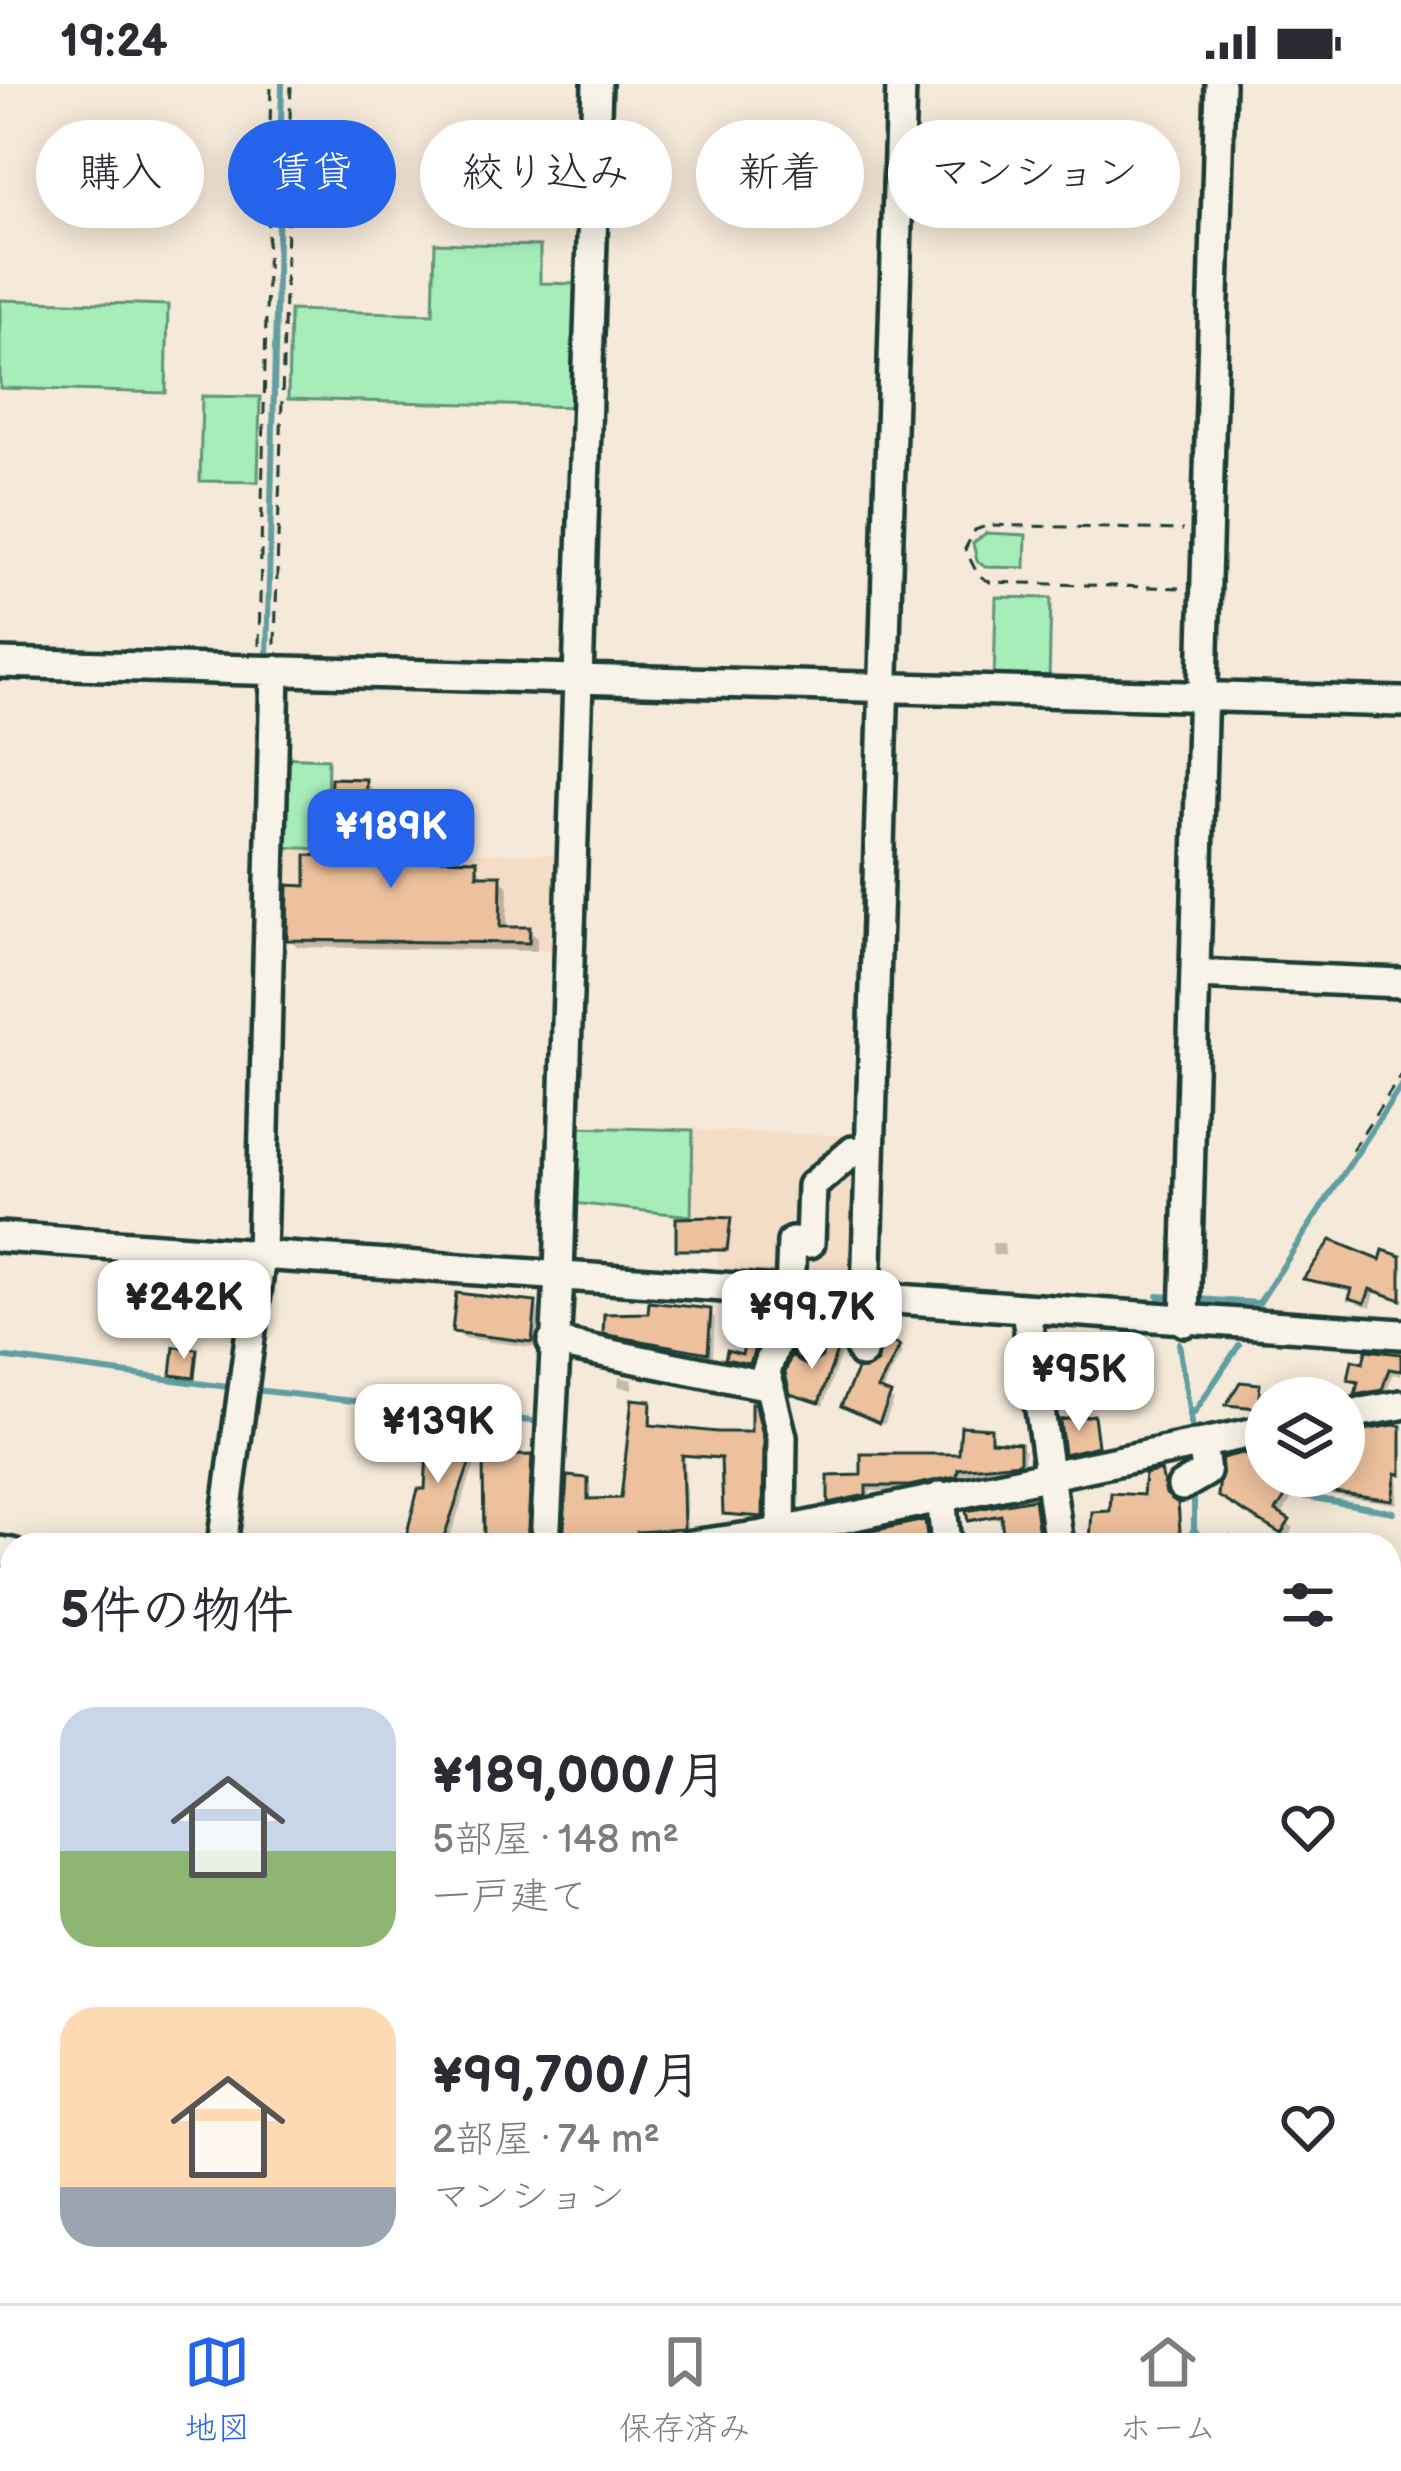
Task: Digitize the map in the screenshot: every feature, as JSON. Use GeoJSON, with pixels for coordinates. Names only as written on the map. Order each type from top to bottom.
{"type":"FeatureCollection","features":[{"type":"Feature","properties":{"kind":"street"},"geometry":{"type":"LineString","coordinates":[[544,1533],[559,1275],[597,84]]}},
{"type":"Feature","properties":{"kind":"street"},"geometry":{"type":"LineString","coordinates":[[807,1347],[870,1152],[901,84]]}},
{"type":"Feature","properties":{"kind":"street"},"geometry":{"type":"LineString","coordinates":[[1185,1322],[1220,84]]}},
{"type":"Feature","properties":{"kind":"street"},"geometry":{"type":"LineString","coordinates":[[0,663],[1401,702]]}},
{"type":"Feature","properties":{"kind":"street"},"geometry":{"type":"LineString","coordinates":[[224,1533],[261,1256],[275,670]]}},
{"type":"Feature","properties":{"kind":"street"},"geometry":{"type":"LineString","coordinates":[[1196,974],[1401,983]]}},
{"type":"Feature","properties":{"kind":"street"},"geometry":{"type":"LineString","coordinates":[[862,1353],[792,1242],[810,1243],[812,1186],[853,1151],[870,1152]]}},
{"type":"Feature","properties":{"kind":"street"},"geometry":{"type":"LineString","coordinates":[[0,1237],[1401,1334]]}},
{"type":"Feature","properties":{"kind":"street"},"geometry":{"type":"LineString","coordinates":[[786,1533],[782,1437],[766,1372],[782,1325],[823,1297]]}},
{"type":"Feature","properties":{"kind":"street"},"geometry":{"type":"LineString","coordinates":[[1026,1310],[1058,1533]]}},
{"type":"Feature","properties":{"kind":"street"},"geometry":{"type":"LineString","coordinates":[[552,1342],[770,1386]]}},
{"type":"Feature","properties":{"kind":"street"},"geometry":{"type":"LineString","coordinates":[[1365,1411],[1401,1405]]}},
{"type":"Feature","properties":{"kind":"street"},"geometry":{"type":"LineString","coordinates":[[798,1533],[940,1496],[1245,1434]]}},
{"type":"Feature","properties":{"kind":"street"},"geometry":{"type":"LineString","coordinates":[[1189,1482],[1206,1472],[1195,1444]]}},
{"type":"Feature","properties":{"kind":"street"},"geometry":{"type":"LineString","coordinates":[[940,1496],[945,1533]]}},
{"type":"Feature","properties":{"kind":"path"},"geometry":{"type":"LineString","coordinates":[[275,670],[291,84]]}},
{"type":"Feature","properties":{"kind":"path"},"geometry":{"type":"LineString","coordinates":[[1206,588],[990,582],[978,575],[965,549],[975,530],[989,525],[1208,531]]}},
{"type":"Feature","properties":{"kind":"path"},"geometry":{"type":"LineString","coordinates":[[1352,1151],[1401,1076]]}},
{"type":"Feature","properties":{"kind":"shaded area"},"geometry":{"type":"Polygon","coordinates":[[[275,847],[565,855],[562,951],[273,943],[275,847]]]}},
{"type":"Feature","properties":{"kind":"shaded area"},"geometry":{"type":"Polygon","coordinates":[[[693,1130],[866,1136],[862,1281],[718,1271],[719,1217],[691,1216],[693,1130]]]}},
{"type":"Feature","properties":{"kind":"green space"},"geometry":{"type":"Polygon","coordinates":[[[435,243],[540,246],[540,283],[579,284],[575,407],[288,399],[290,310],[433,314],[435,243]]]}},
{"type":"Feature","properties":{"kind":"green space"},"geometry":{"type":"Polygon","coordinates":[[[0,300],[168,305],[166,393],[0,388],[0,300]]]}},
{"type":"Feature","properties":{"kind":"green space"},"geometry":{"type":"Polygon","coordinates":[[[202,396],[260,397],[258,482],[200,481],[202,396]]]}},
{"type":"Feature","properties":{"kind":"green space"},"geometry":{"type":"Polygon","coordinates":[[[986,533],[1026,535],[1025,568],[985,567],[977,561],[973,543],[986,533]]]}},
{"type":"Feature","properties":{"kind":"green space"},"geometry":{"type":"Polygon","coordinates":[[[996,597],[1051,598],[1049,684],[994,683],[996,597]]]}},
{"type":"Feature","properties":{"kind":"green space"},"geometry":{"type":"Polygon","coordinates":[[[278,757],[328,759],[326,849],[275,847],[278,757]]]}},
{"type":"Feature","properties":{"kind":"green space"},"geometry":{"type":"Polygon","coordinates":[[[575,1127],[693,1130],[691,1216],[573,1203],[575,1127]]]}},
{"type":"Feature","properties":{"kind":"building"},"geometry":{"type":"Polygon","coordinates":[[[331,778],[366,779],[364,857],[477,860],[477,875],[501,875],[500,927],[530,927],[529,943],[287,940],[288,885],[306,886],[306,855],[329,856],[331,778]]]}},
{"type":"Feature","properties":{"kind":"building"},"geometry":{"type":"Polygon","coordinates":[[[676,1218],[731,1218],[727,1250],[676,1250],[676,1218]]]}},
{"type":"Feature","properties":{"kind":"building"},"geometry":{"type":"Polygon","coordinates":[[[1331,1240],[1380,1260],[1383,1250],[1401,1256],[1401,1300],[1370,1289],[1365,1303],[1349,1298],[1352,1289],[1303,1279],[1331,1240]]]}},
{"type":"Feature","properties":{"kind":"building"},"geometry":{"type":"Polygon","coordinates":[[[456,1293],[536,1302],[532,1342],[452,1332],[456,1293]]]}},
{"type":"Feature","properties":{"kind":"building"},"geometry":{"type":"Polygon","coordinates":[[[649,1302],[711,1309],[708,1353],[603,1334],[604,1314],[648,1313],[649,1302]]]}},
{"type":"Feature","properties":{"kind":"building"},"geometry":{"type":"Polygon","coordinates":[[[825,1330],[834,1333],[839,1345],[819,1403],[790,1394],[785,1373],[791,1355],[806,1365],[822,1357],[825,1330]]]}},
{"type":"Feature","properties":{"kind":"building"},"geometry":{"type":"Polygon","coordinates":[[[874,1334],[900,1346],[878,1389],[891,1394],[879,1423],[841,1406],[857,1370],[877,1363],[874,1334]]]}},
{"type":"Feature","properties":{"kind":"building"},"geometry":{"type":"Polygon","coordinates":[[[746,1338],[757,1341],[750,1364],[725,1359],[727,1350],[742,1354],[746,1338]]]}},
{"type":"Feature","properties":{"kind":"building"},"geometry":{"type":"Polygon","coordinates":[[[174,1347],[197,1349],[194,1378],[171,1375],[174,1347]]]}},
{"type":"Feature","properties":{"kind":"building"},"geometry":{"type":"Polygon","coordinates":[[[1366,1350],[1401,1354],[1401,1371],[1389,1369],[1382,1390],[1365,1393],[1365,1377],[1349,1377],[1352,1360],[1363,1363],[1366,1350]]]}},
{"type":"Feature","properties":{"kind":"building"},"geometry":{"type":"Polygon","coordinates":[[[1240,1382],[1245,1382],[1245,1407],[1226,1405],[1240,1382]]]}},
{"type":"Feature","properties":{"kind":"building"},"geometry":{"type":"Polygon","coordinates":[[[632,1399],[651,1401],[650,1425],[717,1432],[751,1432],[751,1403],[755,1403],[764,1439],[763,1517],[723,1514],[721,1458],[682,1455],[684,1529],[564,1533],[567,1476],[588,1478],[588,1499],[621,1498],[632,1399]]]}},
{"type":"Feature","properties":{"kind":"building"},"geometry":{"type":"Polygon","coordinates":[[[1094,1415],[1098,1446],[1064,1454],[1060,1420],[1094,1415]]]}},
{"type":"Feature","properties":{"kind":"building"},"geometry":{"type":"Polygon","coordinates":[[[429,1417],[456,1420],[452,1455],[472,1456],[445,1533],[407,1533],[418,1489],[425,1489],[429,1417]]]}},
{"type":"Feature","properties":{"kind":"building"},"geometry":{"type":"Polygon","coordinates":[[[961,1426],[991,1428],[991,1441],[1020,1443],[1020,1463],[958,1469],[957,1476],[909,1486],[866,1486],[866,1495],[828,1503],[828,1476],[861,1475],[861,1454],[959,1454],[961,1426]]]}},
{"type":"Feature","properties":{"kind":"building"},"geometry":{"type":"Polygon","coordinates":[[[1401,1426],[1401,1475],[1396,1473],[1392,1500],[1365,1496],[1365,1430],[1401,1426]]]}},
{"type":"Feature","properties":{"kind":"building"},"geometry":{"type":"Polygon","coordinates":[[[1242,1453],[1245,1497],[1285,1497],[1276,1511],[1290,1520],[1282,1533],[1218,1496],[1222,1458],[1242,1453]]]}},
{"type":"Feature","properties":{"kind":"building"},"geometry":{"type":"Polygon","coordinates":[[[532,1455],[528,1533],[484,1533],[483,1456],[532,1455]]]}},
{"type":"Feature","properties":{"kind":"building"},"geometry":{"type":"Polygon","coordinates":[[[1161,1470],[1166,1494],[1178,1503],[1180,1533],[1090,1533],[1092,1512],[1110,1511],[1111,1493],[1143,1495],[1145,1474],[1161,1470]]]}},
{"type":"Feature","properties":{"kind":"building"},"geometry":{"type":"Polygon","coordinates":[[[1034,1499],[1039,1533],[1003,1533],[1001,1515],[968,1521],[966,1511],[1034,1499]]]}},
{"type":"Feature","properties":{"kind":"building"},"geometry":{"type":"Polygon","coordinates":[[[925,1520],[927,1533],[862,1533],[925,1520]]]}},
{"type":"Feature","properties":{"kind":"waterway"},"geometry":{"type":"LineString","coordinates":[[267,658],[282,84]]}},
{"type":"Feature","properties":{"kind":"waterway"},"geometry":{"type":"LineString","coordinates":[[1197,1299],[1259,1303],[1401,1086]]}},
{"type":"Feature","properties":{"kind":"waterway"},"geometry":{"type":"LineString","coordinates":[[1160,1301],[1158,1296],[1174,1297]]}},
{"type":"Feature","properties":{"kind":"waterway"},"geometry":{"type":"LineString","coordinates":[[1179,1343],[1193,1436]]}},
{"type":"Feature","properties":{"kind":"waterway"},"geometry":{"type":"LineString","coordinates":[[1194,1413],[1239,1345]]}},
{"type":"Feature","properties":{"kind":"waterway"},"geometry":{"type":"LineString","coordinates":[[0,1357],[235,1388]]}},
{"type":"Feature","properties":{"kind":"waterway"},"geometry":{"type":"LineString","coordinates":[[255,1390],[532,1421]]}},
{"type":"Feature","properties":{"kind":"waterway"},"geometry":{"type":"LineString","coordinates":[[1192,1533],[1194,1491]]}},
{"type":"Feature","properties":{"kind":"waterway"},"geometry":{"type":"LineString","coordinates":[[1308,1497],[1393,1512]]}},
{"type":"Feature","properties":{"kind":"waterway"},"geometry":{"type":"LineString","coordinates":[[1194,1529],[1197,1533]]}}]}
